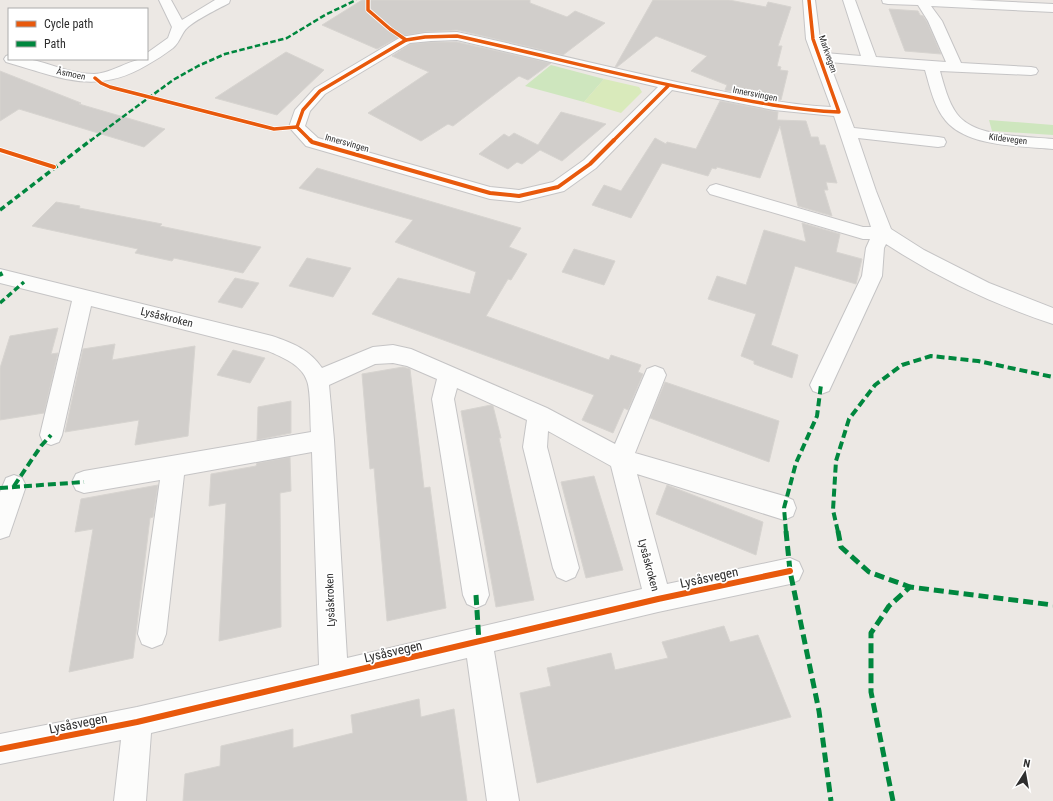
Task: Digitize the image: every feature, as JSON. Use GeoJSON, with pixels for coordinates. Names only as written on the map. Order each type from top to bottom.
{"type":"FeatureCollection","features":[{"type":"Feature","properties":{"kind":"street"},"geometry":{"type":"LineString","coordinates":[[165,0],[179,27],[224,0]]}},
{"type":"Feature","properties":{"kind":"street","name":"Markvegen"},"geometry":{"type":"LineString","coordinates":[[809,0],[813,40],[848,132],[883,233]]}},
{"type":"Feature","properties":{"kind":"street"},"geometry":{"type":"LineString","coordinates":[[849,0],[870,61]]}},
{"type":"Feature","properties":{"kind":"street"},"geometry":{"type":"LineString","coordinates":[[888,0],[922,2],[992,2],[1053,8]]}},
{"type":"Feature","properties":{"kind":"street"},"geometry":{"type":"LineString","coordinates":[[922,2],[935,21],[954,67]]}},
{"type":"Feature","properties":{"kind":"street","name":"Åsmoen"},"geometry":{"type":"LineString","coordinates":[[148,58],[170,44],[176,36],[179,27]]}},
{"type":"Feature","properties":{"kind":"street","name":"Innersvingen"},"geometry":{"type":"LineString","coordinates":[[668,86],[590,164],[558,187],[519,196],[490,193],[312,142],[297,127],[303,110],[320,91],[406,40],[421,36],[457,36],[668,86],[770,106],[812,111],[840,112]]}},
{"type":"Feature","properties":{"kind":"street"},"geometry":{"type":"LineString","coordinates":[[820,57],[931,66],[1031,71]]}},
{"type":"Feature","properties":{"kind":"street","name":"Åsmoen"},"geometry":{"type":"LineString","coordinates":[[14,60],[68,74],[95,78],[112,75],[146,60]]}},
{"type":"Feature","properties":{"kind":"street","name":"Kildevegen"},"geometry":{"type":"LineString","coordinates":[[931,66],[939,93],[952,118],[960,125],[973,132],[992,138],[1053,144]]}},
{"type":"Feature","properties":{"kind":"street"},"geometry":{"type":"LineString","coordinates":[[848,132],[938,142]]}},
{"type":"Feature","properties":{"kind":"street"},"geometry":{"type":"LineString","coordinates":[[716,190],[863,233],[883,233],[918,256],[982,288],[1024,306],[1053,316]]}},
{"type":"Feature","properties":{"kind":"street"},"geometry":{"type":"LineString","coordinates":[[821,385],[872,276],[875,248],[883,233]]}},
{"type":"Feature","properties":{"kind":"street","name":"Lysåskroken"},"geometry":{"type":"LineString","coordinates":[[2,276],[272,344],[291,352],[308,364],[318,380],[323,440],[334,676]]}},
{"type":"Feature","properties":{"kind":"street"},"geometry":{"type":"LineString","coordinates":[[51,435],[83,297]]}},
{"type":"Feature","properties":{"kind":"street"},"geometry":{"type":"LineString","coordinates":[[318,380],[373,356],[393,354],[411,358],[539,415],[622,459],[784,508]]}},
{"type":"Feature","properties":{"kind":"street"},"geometry":{"type":"LineString","coordinates":[[622,459],[655,375]]}},
{"type":"Feature","properties":{"kind":"street"},"geometry":{"type":"LineString","coordinates":[[449,376],[443,399],[476,595]]}},
{"type":"Feature","properties":{"kind":"street"},"geometry":{"type":"LineString","coordinates":[[539,415],[535,447],[566,568]]}},
{"type":"Feature","properties":{"kind":"street"},"geometry":{"type":"LineString","coordinates":[[84,482],[323,440]]}},
{"type":"Feature","properties":{"kind":"street","name":"Lysåskroken"},"geometry":{"type":"LineString","coordinates":[[622,459],[658,599]]}},
{"type":"Feature","properties":{"kind":"street"},"geometry":{"type":"LineString","coordinates":[[152,634],[173,466]]}},
{"type":"Feature","properties":{"kind":"street"},"geometry":{"type":"LineString","coordinates":[[0,527],[14,486]]}},
{"type":"Feature","properties":{"kind":"street","name":"Lysåsvegen"},"geometry":{"type":"LineString","coordinates":[[0,749],[138,722],[658,599],[790,571]]}},
{"type":"Feature","properties":{"kind":"street"},"geometry":{"type":"LineString","coordinates":[[479,642],[503,801]]}},
{"type":"Feature","properties":{"kind":"street"},"geometry":{"type":"LineString","coordinates":[[130,801],[138,722]]}},
{"type":"Feature","properties":{"kind":"green space"},"geometry":{"type":"Polygon","coordinates":[[[551,65],[604,79],[584,102],[525,86],[551,65]]]}},
{"type":"Feature","properties":{"kind":"green space"},"geometry":{"type":"Polygon","coordinates":[[[604,79],[639,87],[642,92],[621,113],[584,102],[604,79]]]}},
{"type":"Feature","properties":{"kind":"green space"},"geometry":{"type":"Polygon","coordinates":[[[989,120],[1053,125],[1053,135],[992,131],[989,120]]]}},
{"type":"Feature","properties":{"kind":"building"},"geometry":{"type":"Polygon","coordinates":[[[362,0],[530,0],[530,3],[567,17],[575,11],[605,23],[563,55],[457,30],[425,32],[401,36],[377,49],[322,25],[362,0]]]}},
{"type":"Feature","properties":{"kind":"building"},"geometry":{"type":"Polygon","coordinates":[[[653,0],[729,0],[766,7],[768,2],[791,7],[778,46],[782,46],[777,66],[781,67],[780,70],[788,71],[781,100],[725,90],[727,85],[691,71],[707,56],[656,36],[617,67],[615,67],[653,0]]]}},
{"type":"Feature","properties":{"kind":"building"},"geometry":{"type":"Polygon","coordinates":[[[889,9],[918,11],[927,22],[941,54],[905,51],[889,9]]]}},
{"type":"Feature","properties":{"kind":"building"},"geometry":{"type":"Polygon","coordinates":[[[457,42],[551,63],[528,80],[519,76],[453,126],[448,124],[421,141],[368,113],[429,72],[392,56],[410,44],[457,42]]]}},
{"type":"Feature","properties":{"kind":"building"},"geometry":{"type":"Polygon","coordinates":[[[286,52],[324,70],[277,115],[215,98],[286,52]]]}},
{"type":"Feature","properties":{"kind":"building"},"geometry":{"type":"Polygon","coordinates":[[[0,71],[81,103],[79,104],[165,129],[144,147],[19,109],[0,121],[0,71]]]}},
{"type":"Feature","properties":{"kind":"building"},"geometry":{"type":"Polygon","coordinates":[[[720,101],[778,112],[777,120],[806,121],[811,137],[818,137],[820,145],[825,145],[837,183],[826,182],[828,190],[824,190],[832,216],[798,206],[780,126],[760,178],[717,167],[716,169],[712,168],[708,176],[662,163],[631,218],[592,205],[604,185],[621,191],[655,138],[666,144],[667,142],[696,149],[720,101]]]}},
{"type":"Feature","properties":{"kind":"building"},"geometry":{"type":"Polygon","coordinates":[[[561,112],[606,124],[562,161],[540,150],[522,164],[517,162],[508,169],[479,154],[504,134],[509,137],[514,133],[538,145],[561,112]]]}},
{"type":"Feature","properties":{"kind":"building"},"geometry":{"type":"Polygon","coordinates":[[[317,168],[521,228],[509,247],[527,254],[511,280],[508,279],[486,316],[609,360],[611,355],[641,365],[638,372],[643,374],[628,410],[624,408],[613,433],[582,420],[594,395],[372,314],[398,278],[470,294],[476,272],[395,242],[413,220],[299,188],[317,168]]]}},
{"type":"Feature","properties":{"kind":"building"},"geometry":{"type":"Polygon","coordinates":[[[56,202],[80,206],[79,208],[162,224],[160,226],[261,247],[243,273],[174,258],[172,261],[135,253],[138,249],[32,226],[56,202]]]}},
{"type":"Feature","properties":{"kind":"building"},"geometry":{"type":"Polygon","coordinates":[[[802,223],[840,234],[836,252],[862,259],[856,284],[795,266],[771,345],[798,355],[792,378],[754,364],[754,361],[741,356],[756,314],[708,299],[717,276],[746,285],[764,230],[806,242],[802,223]]]}},
{"type":"Feature","properties":{"kind":"building"},"geometry":{"type":"Polygon","coordinates":[[[574,249],[615,261],[604,285],[562,272],[574,249]]]}},
{"type":"Feature","properties":{"kind":"building"},"geometry":{"type":"Polygon","coordinates":[[[307,258],[351,268],[333,297],[289,286],[307,258]]]}},
{"type":"Feature","properties":{"kind":"building"},"geometry":{"type":"Polygon","coordinates":[[[235,278],[259,283],[242,308],[218,302],[235,278]]]}},
{"type":"Feature","properties":{"kind":"building"},"geometry":{"type":"Polygon","coordinates":[[[58,328],[51,354],[58,353],[44,413],[0,420],[0,368],[10,336],[58,328]]]}},
{"type":"Feature","properties":{"kind":"building"},"geometry":{"type":"Polygon","coordinates":[[[115,344],[112,360],[195,346],[188,436],[135,445],[139,420],[65,432],[83,349],[115,344]]]}},
{"type":"Feature","properties":{"kind":"building"},"geometry":{"type":"Polygon","coordinates":[[[233,350],[265,358],[250,383],[217,375],[233,350]]]}},
{"type":"Feature","properties":{"kind":"building"},"geometry":{"type":"Polygon","coordinates":[[[403,367],[410,369],[424,488],[430,487],[446,608],[387,621],[374,468],[370,469],[362,374],[403,367]]]}},
{"type":"Feature","properties":{"kind":"building"},"geometry":{"type":"Polygon","coordinates":[[[665,382],[779,421],[769,462],[650,418],[665,382]]]}},
{"type":"Feature","properties":{"kind":"building"},"geometry":{"type":"Polygon","coordinates":[[[291,401],[291,433],[257,440],[258,407],[291,401]]]}},
{"type":"Feature","properties":{"kind":"building"},"geometry":{"type":"Polygon","coordinates":[[[491,405],[493,406],[501,438],[499,438],[534,600],[496,607],[461,411],[491,405]]]}},
{"type":"Feature","properties":{"kind":"building"},"geometry":{"type":"Polygon","coordinates":[[[290,457],[291,491],[280,493],[281,627],[219,641],[226,503],[209,506],[211,474],[256,466],[257,463],[290,457]]]}},
{"type":"Feature","properties":{"kind":"building"},"geometry":{"type":"Polygon","coordinates":[[[594,476],[623,570],[586,578],[561,482],[594,476]]]}},
{"type":"Feature","properties":{"kind":"building"},"geometry":{"type":"Polygon","coordinates":[[[158,485],[153,517],[150,518],[133,658],[69,672],[93,529],[75,532],[81,499],[158,485]]]}},
{"type":"Feature","properties":{"kind":"building"},"geometry":{"type":"Polygon","coordinates":[[[667,485],[763,522],[756,555],[656,514],[667,485]]]}},
{"type":"Feature","properties":{"kind":"building"},"geometry":{"type":"Polygon","coordinates":[[[724,626],[730,642],[758,635],[791,717],[537,783],[520,693],[551,686],[547,668],[611,653],[615,670],[668,658],[662,642],[724,626]]]}},
{"type":"Feature","properties":{"kind":"building"},"geometry":{"type":"Polygon","coordinates":[[[419,699],[421,717],[454,709],[467,801],[183,801],[185,774],[220,766],[221,746],[293,729],[293,748],[353,733],[351,715],[419,699]]]}},
{"type":"Feature","properties":{"kind":"marked path"},"geometry":{"type":"LineString","coordinates":[[0,210],[54,167],[173,80],[198,66],[225,54],[287,38],[325,15],[356,0]]}},
{"type":"Feature","properties":{"kind":"marked path"},"geometry":{"type":"LineString","coordinates":[[0,272],[2,276]]}},
{"type":"Feature","properties":{"kind":"marked path"},"geometry":{"type":"LineString","coordinates":[[0,303],[24,282]]}},
{"type":"Feature","properties":{"kind":"marked path"},"geometry":{"type":"LineString","coordinates":[[910,587],[869,572],[841,547],[833,510],[836,461],[849,419],[875,385],[902,365],[931,356],[978,361],[1053,377]]}},
{"type":"Feature","properties":{"kind":"marked path"},"geometry":{"type":"LineString","coordinates":[[821,385],[817,416],[796,463],[784,508],[790,571],[819,711],[831,801]]}},
{"type":"Feature","properties":{"kind":"marked path"},"geometry":{"type":"LineString","coordinates":[[14,486],[41,446],[51,435]]}},
{"type":"Feature","properties":{"kind":"marked path"},"geometry":{"type":"LineString","coordinates":[[0,488],[84,482]]}},
{"type":"Feature","properties":{"kind":"marked path"},"geometry":{"type":"LineString","coordinates":[[893,801],[871,692],[871,633],[889,606],[910,587],[1053,605]]}},
{"type":"Feature","properties":{"kind":"marked path"},"geometry":{"type":"LineString","coordinates":[[476,595],[479,642]]}},
{"type":"Feature","properties":{"kind":"cycle path"},"geometry":{"type":"LineString","coordinates":[[368,0],[368,10],[390,29],[406,40]]}},
{"type":"Feature","properties":{"kind":"cycle path"},"geometry":{"type":"LineString","coordinates":[[668,86],[590,164],[558,187],[519,196],[490,193],[312,142],[297,127],[303,110],[320,91],[406,40],[437,36],[457,36],[676,87],[741,100],[790,108],[839,112],[813,39],[809,0]]}},
{"type":"Feature","properties":{"kind":"cycle path"},"geometry":{"type":"LineString","coordinates":[[95,78],[101,83],[110,87],[274,129],[297,127]]}},
{"type":"Feature","properties":{"kind":"cycle path"},"geometry":{"type":"LineString","coordinates":[[0,150],[54,167]]}},
{"type":"Feature","properties":{"kind":"cycle path"},"geometry":{"type":"LineString","coordinates":[[0,749],[137,722],[658,599],[790,571]]}}]}
